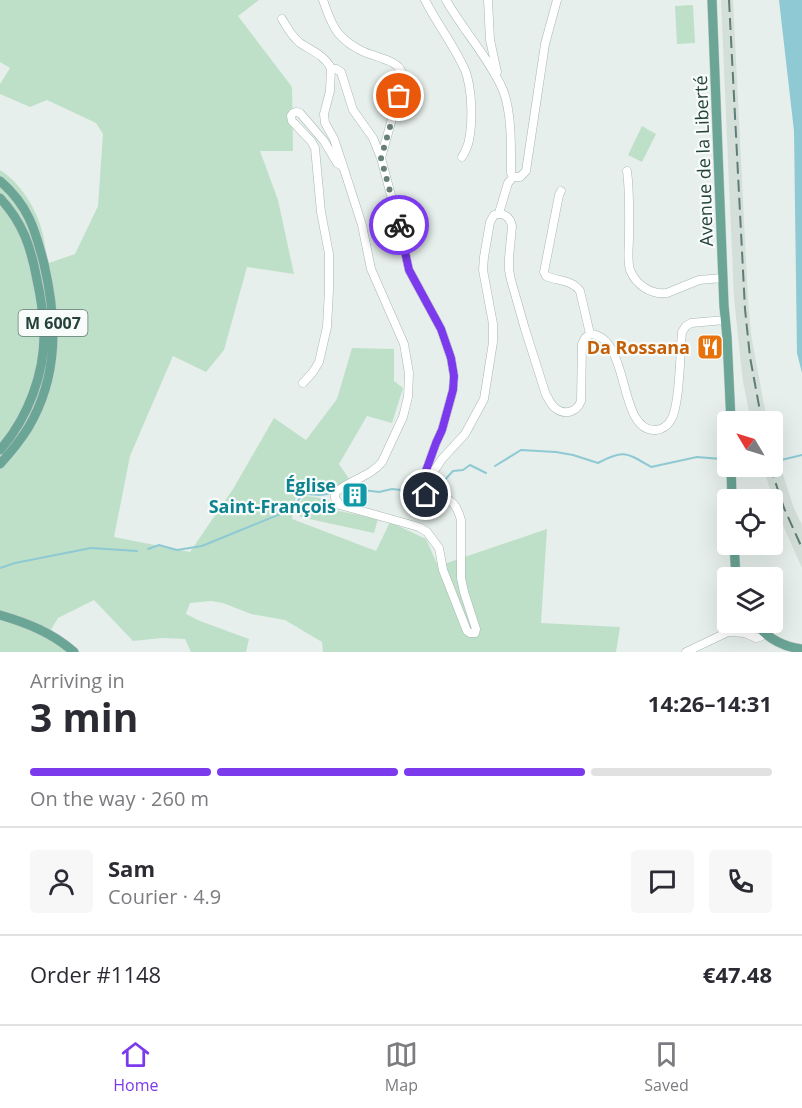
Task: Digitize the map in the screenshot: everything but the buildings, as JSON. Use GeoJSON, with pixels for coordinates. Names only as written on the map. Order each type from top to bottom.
{"type":"FeatureCollection","features":[{"type":"Feature","properties":{"kind":"main road","name":"Avenue de la Liberté"},"geometry":{"type":"LineString","coordinates":[[712,0],[730,411]]}},
{"type":"Feature","properties":{"kind":"main road","name":"M 6007"},"geometry":{"type":"LineString","coordinates":[[0,181],[27,211],[34,227],[46,275],[54,336],[50,370],[35,416],[15,447],[0,464]]}},
{"type":"Feature","properties":{"kind":"main road"},"geometry":{"type":"LineString","coordinates":[[0,189],[22,219],[32,242],[33,255]]}},
{"type":"Feature","properties":{"kind":"main road","name":"M 6007"},"geometry":{"type":"LineString","coordinates":[[0,198],[16,217],[33,255],[42,305],[44,333],[40,369],[26,412],[0,450]]}},
{"type":"Feature","properties":{"kind":"main road","name":"Avenue de la Liberté"},"geometry":{"type":"LineString","coordinates":[[725,320],[722,341],[727,411]]}},
{"type":"Feature","properties":{"kind":"main road"},"geometry":{"type":"LineString","coordinates":[[0,615],[39,628],[74,652]]}},
{"type":"Feature","properties":{"kind":"main road"},"geometry":{"type":"LineString","coordinates":[[765,634],[778,643],[802,649]]}},
{"type":"Feature","properties":{"kind":"street"},"geometry":{"type":"LineString","coordinates":[[323,0],[333,26],[348,42],[400,68],[402,83],[381,158]]}},
{"type":"Feature","properties":{"kind":"street"},"geometry":{"type":"LineString","coordinates":[[425,0],[465,69],[468,81],[471,127],[469,142],[462,157]]}},
{"type":"Feature","properties":{"kind":"street"},"geometry":{"type":"LineString","coordinates":[[446,0],[503,91],[506,101],[513,177]]}},
{"type":"Feature","properties":{"kind":"street"},"geometry":{"type":"LineString","coordinates":[[488,0],[490,40],[497,72],[495,75]]}},
{"type":"Feature","properties":{"kind":"street"},"geometry":{"type":"LineString","coordinates":[[513,177],[520,177],[526,171],[545,44],[557,0]]}},
{"type":"Feature","properties":{"kind":"street"},"geometry":{"type":"LineString","coordinates":[[282,19],[300,42],[318,53],[331,68],[330,91],[324,114],[326,123],[344,166],[362,225],[371,269],[404,344],[409,373],[408,397],[403,417],[382,462],[377,468],[341,488],[335,494],[335,498],[340,505],[419,527],[427,532],[439,549],[443,570],[467,631],[474,633],[476,629],[461,578],[461,520],[455,505],[449,499],[432,492]]}},
{"type":"Feature","properties":{"kind":"street"},"geometry":{"type":"LineString","coordinates":[[331,68],[341,72],[353,110],[373,138],[381,158],[409,270],[441,329],[451,358],[454,376],[453,390],[442,430],[421,489],[426,495],[432,492]]}},
{"type":"Feature","properties":{"kind":"street"},"geometry":{"type":"LineString","coordinates":[[303,383],[319,362],[327,327],[329,254],[321,212],[315,148],[292,121],[293,113],[300,113],[324,141],[337,163],[344,166]]}},
{"type":"Feature","properties":{"kind":"street"},"geometry":{"type":"LineString","coordinates":[[627,171],[629,267],[638,283],[655,293],[667,293],[699,280],[723,278]]}},
{"type":"Feature","properties":{"kind":"street"},"geometry":{"type":"LineString","coordinates":[[499,213],[508,183],[513,177]]}},
{"type":"Feature","properties":{"kind":"street"},"geometry":{"type":"LineString","coordinates":[[561,191],[544,272],[546,276],[577,286],[590,334]]}},
{"type":"Feature","properties":{"kind":"street"},"geometry":{"type":"LineString","coordinates":[[432,492],[431,480],[434,471],[465,434],[484,399],[493,342],[493,324],[483,270],[490,222],[494,215],[499,213],[506,215],[510,220],[512,226],[509,270],[546,395],[554,407],[560,411],[575,411],[579,407],[582,344],[590,334],[595,334],[610,348],[619,366],[634,417],[646,429],[663,428],[670,422],[675,410],[682,332],[691,323],[725,320]]}},
{"type":"Feature","properties":{"kind":"street"},"geometry":{"type":"LineString","coordinates":[[686,652],[728,632],[745,633],[756,638],[765,634]]}},
{"type":"Feature","properties":{"kind":"shaded area"},"geometry":{"type":"Polygon","coordinates":[[[721,0],[733,0],[748,299],[751,334],[765,411],[749,411],[743,382],[734,298],[721,0]]]}},
{"type":"Feature","properties":{"kind":"shaded area"},"geometry":{"type":"Polygon","coordinates":[[[783,474],[802,525],[802,568],[783,525],[783,489],[770,489],[766,477],[783,477],[783,474]]]}},
{"type":"Feature","properties":{"kind":"green space"},"geometry":{"type":"Polygon","coordinates":[[[0,0],[259,0],[238,16],[292,87],[293,151],[260,151],[278,200],[294,274],[247,267],[224,350],[206,372],[173,356],[130,456],[114,537],[190,552],[233,489],[274,418],[306,440],[337,399],[352,348],[394,349],[394,381],[403,388],[392,423],[367,416],[339,464],[349,479],[331,493],[297,490],[292,519],[376,551],[390,522],[426,539],[438,566],[547,529],[541,623],[620,627],[616,652],[323,652],[322,642],[285,620],[251,614],[223,603],[211,601],[190,603],[186,614],[249,639],[246,652],[191,652],[185,639],[162,638],[133,641],[94,600],[58,618],[46,638],[67,652],[0,652],[0,170],[15,182],[33,207],[41,226],[49,263],[75,254],[98,206],[103,134],[96,123],[47,100],[30,107],[0,94],[0,84],[10,68],[0,62],[0,0]]]}},
{"type":"Feature","properties":{"kind":"green space"},"geometry":{"type":"Polygon","coordinates":[[[693,5],[695,43],[677,44],[675,6],[693,5]]]}},
{"type":"Feature","properties":{"kind":"green space"},"geometry":{"type":"Polygon","coordinates":[[[642,126],[656,134],[642,162],[628,155],[642,126]]]}},
{"type":"Feature","properties":{"kind":"green space"},"geometry":{"type":"Polygon","coordinates":[[[306,496],[328,499],[331,507],[339,511],[378,519],[374,533],[300,517],[300,502],[306,496]]]}},
{"type":"Feature","properties":{"kind":"water"},"geometry":{"type":"Polygon","coordinates":[[[779,0],[802,0],[802,373],[797,353],[794,131],[779,0]]]}},
{"type":"Feature","properties":{"kind":"waterway"},"geometry":{"type":"LineString","coordinates":[[495,466],[521,450],[556,452],[598,463],[620,454],[636,458],[651,467],[697,457],[717,459]]}},
{"type":"Feature","properties":{"kind":"waterway"},"geometry":{"type":"LineString","coordinates":[[783,460],[802,455]]}},
{"type":"Feature","properties":{"kind":"waterway"},"geometry":{"type":"LineString","coordinates":[[433,483],[442,483],[453,471],[463,470],[470,465],[486,473]]}},
{"type":"Feature","properties":{"kind":"waterway"},"geometry":{"type":"LineString","coordinates":[[343,492],[363,490],[379,492],[392,489],[420,492]]}},
{"type":"Feature","properties":{"kind":"waterway"},"geometry":{"type":"LineString","coordinates":[[148,549],[159,545],[177,550],[202,546],[295,508],[299,499],[305,494],[328,494]]}},
{"type":"Feature","properties":{"kind":"waterway"},"geometry":{"type":"LineString","coordinates":[[0,568],[91,548],[137,551]]}},
{"type":"Feature","properties":{"kind":"railway"},"geometry":{"type":"LineString","coordinates":[[729,0],[745,309],[750,357],[760,411]]}},
{"type":"Feature","properties":{"kind":"railway"},"geometry":{"type":"LineString","coordinates":[[774,477],[784,508],[802,548]]}},
{"type":"Feature","properties":{"kind":"way so far"},"geometry":{"type":"LineString","coordinates":[[399,96],[381,158],[399,225]]}},
{"type":"Feature","properties":{"kind":"place","name":"Da Rossana"},"geometry":{"type":"Point","coordinates":[710,347]}},
{"type":"Feature","properties":{"kind":"place","name":"Église Saint-François"},"geometry":{"type":"Point","coordinates":[355,495]}},
{"type":"Feature","properties":{"kind":"route"},"geometry":{"type":"LineString","coordinates":[[399,225],[409,270],[441,329],[451,358],[454,376],[453,390],[442,430],[423,479],[421,489],[426,495]]}}]}
